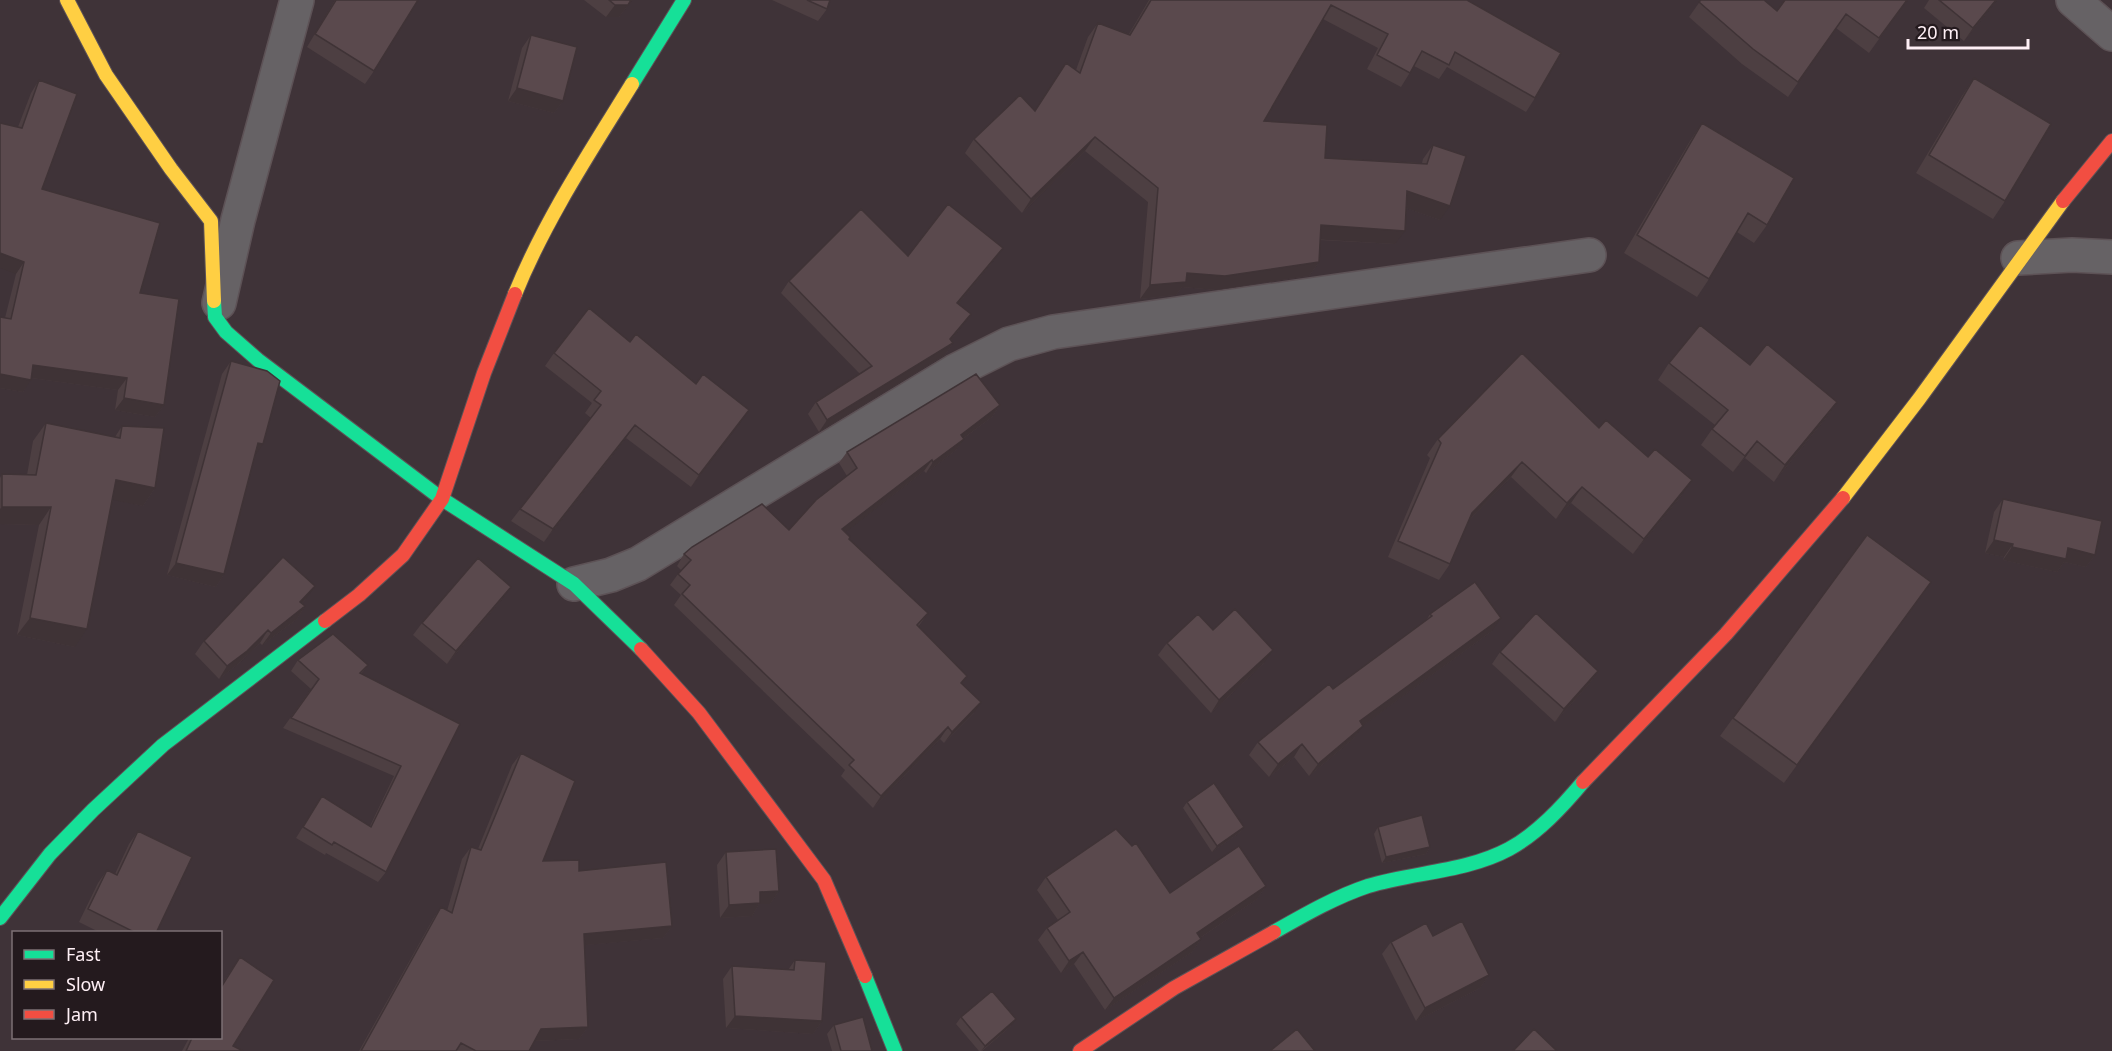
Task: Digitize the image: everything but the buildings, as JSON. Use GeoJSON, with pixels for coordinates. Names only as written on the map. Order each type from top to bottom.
{"type":"FeatureCollection","features":[{"type":"Feature","properties":{"kind":"street"},"geometry":{"type":"LineString","coordinates":[[67,0],[106,75],[171,169],[211,221],[215,317],[226,332],[258,360],[442,499],[574,584],[610,617],[699,713],[824,880],[895,1051]]}},
{"type":"Feature","properties":{"kind":"street"},"geometry":{"type":"LineString","coordinates":[[215,317],[244,197],[297,0]]}},
{"type":"Feature","properties":{"kind":"street"},"geometry":{"type":"LineString","coordinates":[[0,918],[50,854],[93,810],[163,745],[359,595],[403,555],[442,499],[484,373],[523,275],[569,186],[684,0]]}},
{"type":"Feature","properties":{"kind":"street"},"geometry":{"type":"LineString","coordinates":[[2073,0],[2112,34]]}},
{"type":"Feature","properties":{"kind":"street"},"geometry":{"type":"LineString","coordinates":[[1080,1051],[1110,1028],[1231,953],[1302,916],[1348,894],[1385,880],[1472,862],[1506,850],[1558,811],[1602,761],[1668,697],[1832,511],[1950,358],[2018,258],[2088,167],[2112,141]]}},
{"type":"Feature","properties":{"kind":"street"},"geometry":{"type":"LineString","coordinates":[[574,584],[611,575],[638,564],[925,389],[1009,344],[1053,332],[1589,255]]}},
{"type":"Feature","properties":{"kind":"street"},"geometry":{"type":"LineString","coordinates":[[2018,258],[2072,255],[2112,256]]}},
{"type":"Feature","properties":{"kind":"traffic: fast"},"geometry":{"type":"LineString","coordinates":[[632,84],[684,0]]}},
{"type":"Feature","properties":{"kind":"traffic: fast"},"geometry":{"type":"LineString","coordinates":[[214,301],[215,317],[226,332],[258,360],[442,499],[574,584],[641,649]]}},
{"type":"Feature","properties":{"kind":"traffic: fast"},"geometry":{"type":"LineString","coordinates":[[0,918],[50,854],[93,810],[163,745],[325,621]]}},
{"type":"Feature","properties":{"kind":"traffic: fast"},"geometry":{"type":"LineString","coordinates":[[1274,932],[1356,890],[1386,881],[1475,863],[1509,849],[1549,819],[1583,782]]}},
{"type":"Feature","properties":{"kind":"traffic: fast"},"geometry":{"type":"LineString","coordinates":[[865,976],[895,1051]]}},
{"type":"Feature","properties":{"kind":"traffic: slow"},"geometry":{"type":"LineString","coordinates":[[67,0],[106,75],[171,169],[211,221],[214,301]]}},
{"type":"Feature","properties":{"kind":"traffic: slow"},"geometry":{"type":"LineString","coordinates":[[515,294],[554,213],[632,84]]}},
{"type":"Feature","properties":{"kind":"traffic: slow"},"geometry":{"type":"LineString","coordinates":[[1843,498],[1919,399],[2063,201]]}},
{"type":"Feature","properties":{"kind":"traffic: jam"},"geometry":{"type":"LineString","coordinates":[[2063,201],[2112,141]]}},
{"type":"Feature","properties":{"kind":"traffic: jam"},"geometry":{"type":"LineString","coordinates":[[325,621],[359,595],[403,555],[442,499],[484,373],[515,294]]}},
{"type":"Feature","properties":{"kind":"traffic: jam"},"geometry":{"type":"LineString","coordinates":[[1583,782],[1726,634],[1843,498]]}},
{"type":"Feature","properties":{"kind":"traffic: jam"},"geometry":{"type":"LineString","coordinates":[[641,649],[699,713],[824,880],[865,976]]}},
{"type":"Feature","properties":{"kind":"traffic: jam"},"geometry":{"type":"LineString","coordinates":[[1080,1051],[1174,988],[1274,932]]}}]}
